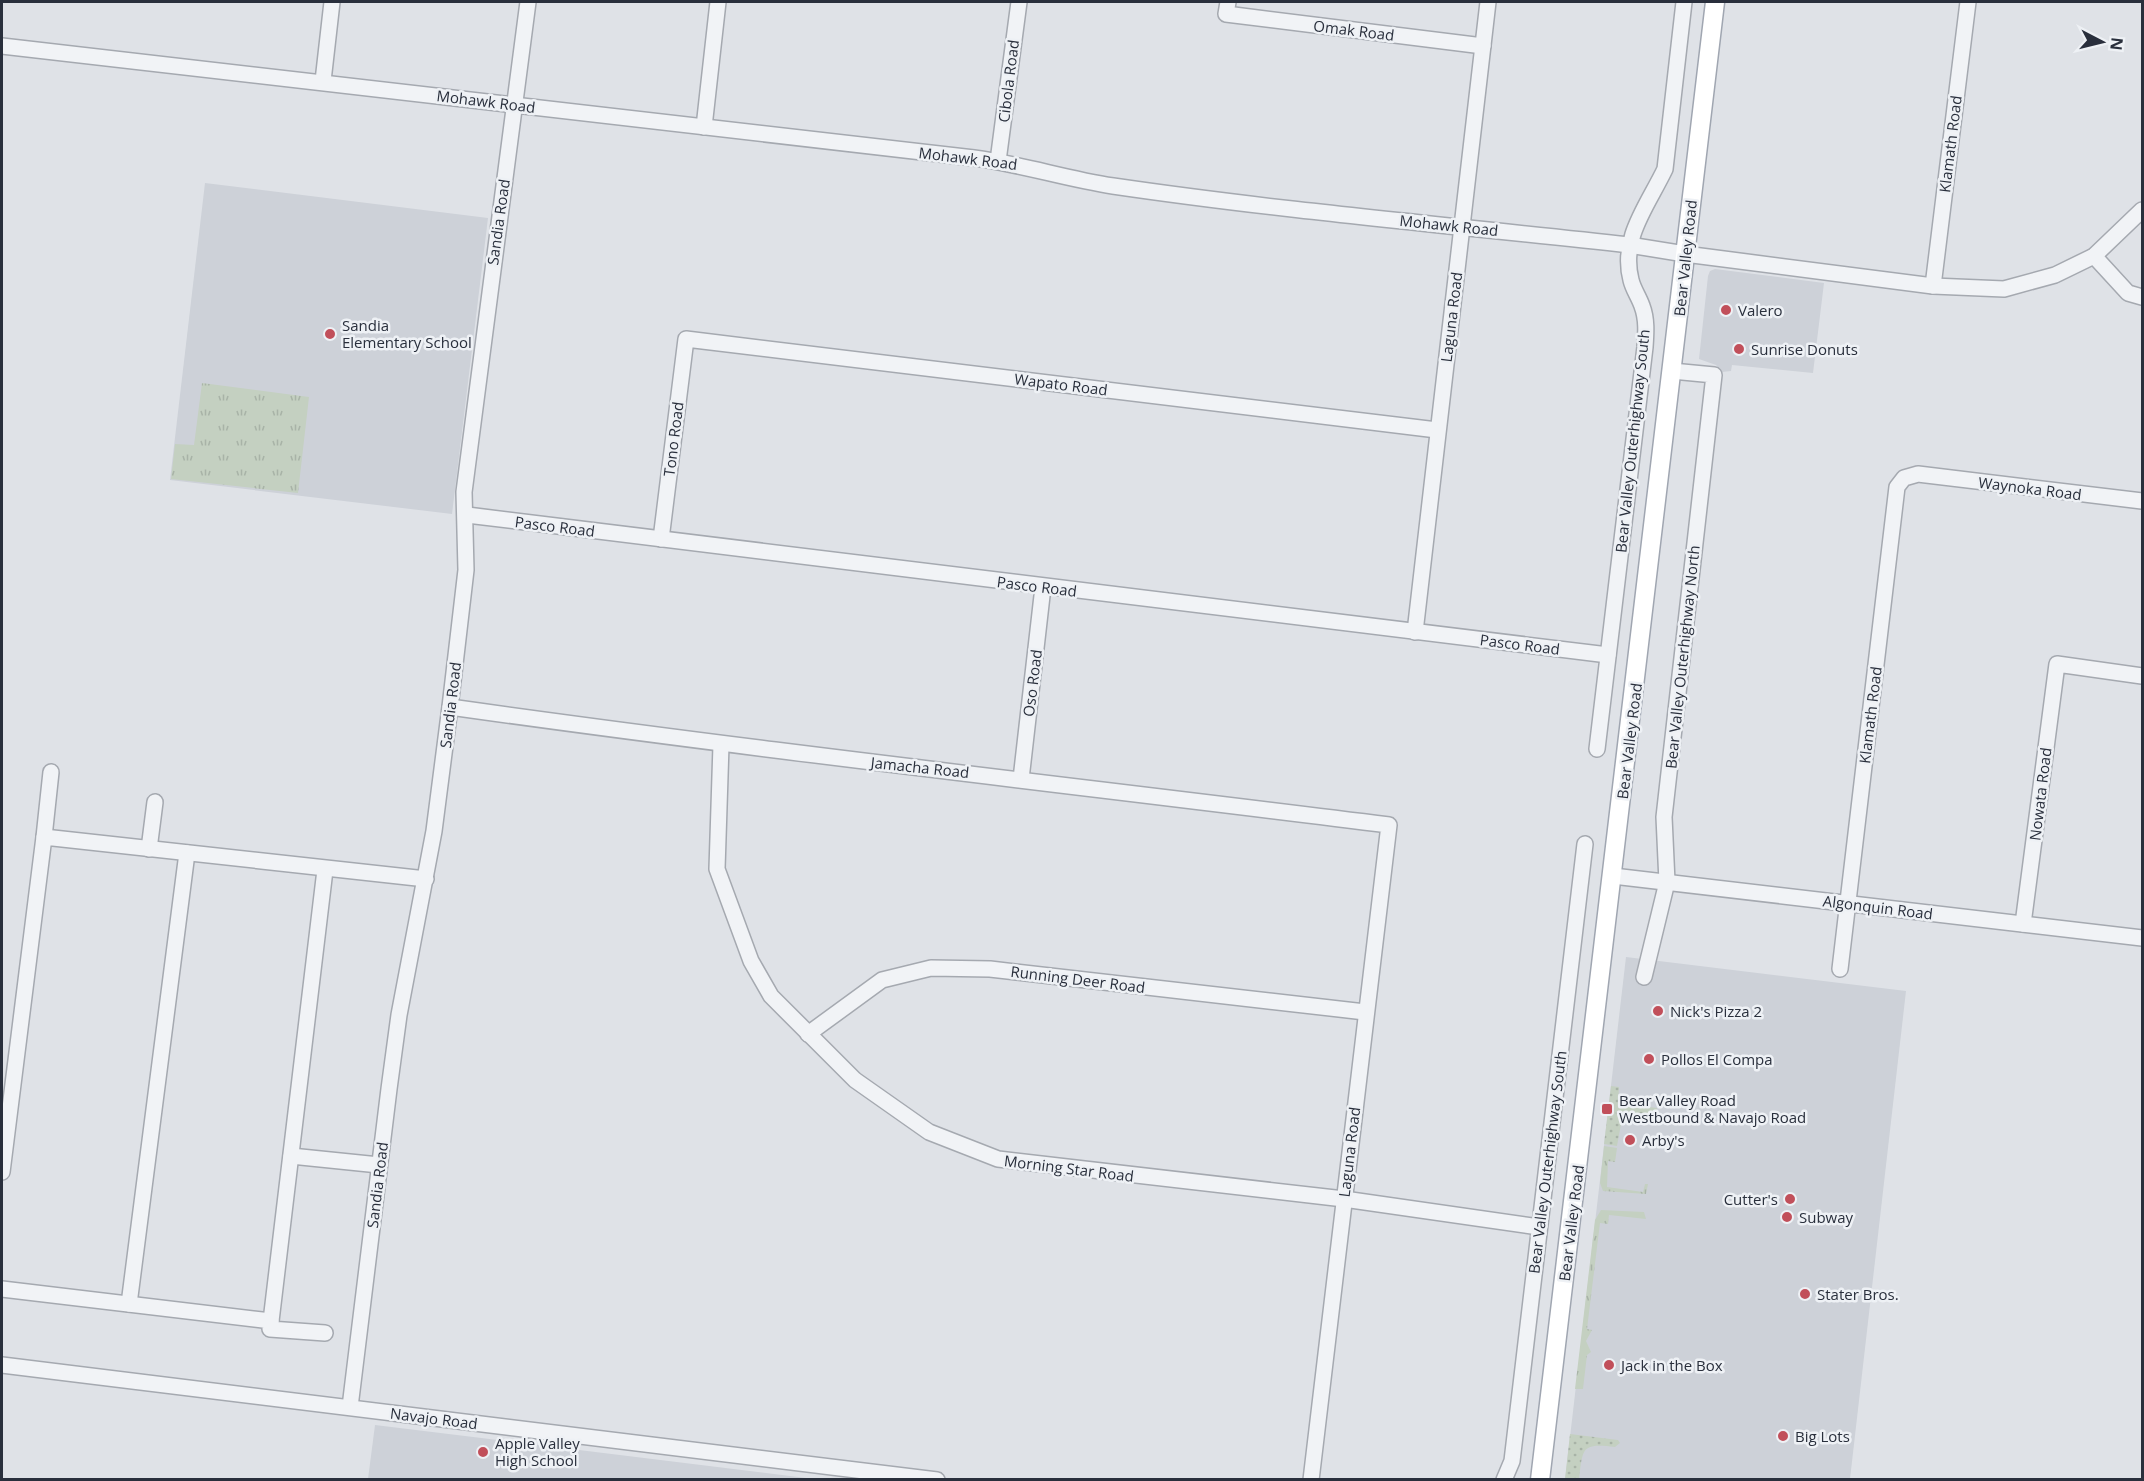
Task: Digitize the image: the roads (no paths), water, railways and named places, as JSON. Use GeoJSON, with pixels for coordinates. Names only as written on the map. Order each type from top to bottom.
{"type":"FeatureCollection","features":[{"type":"Feature","properties":{"kind":"main road","name":"Bear Valley Road"},"geometry":{"type":"LineString","coordinates":[[1540,1479],[1715,2]]}},
{"type":"Feature","properties":{"kind":"street"},"geometry":{"type":"LineString","coordinates":[[323,81],[332,2]]}},
{"type":"Feature","properties":{"kind":"street","name":"Sandia Road"},"geometry":{"type":"LineString","coordinates":[[350,1407],[399,1015],[426,879],[450,707],[466,570],[466,480],[498,219],[528,2]]}},
{"type":"Feature","properties":{"kind":"street"},"geometry":{"type":"LineString","coordinates":[[704,127],[717,2]]}},
{"type":"Feature","properties":{"kind":"street","name":"Cibola Road"},"geometry":{"type":"LineString","coordinates":[[998,161],[1019,2]]}},
{"type":"Feature","properties":{"kind":"street","name":"Laguna Road"},"geometry":{"type":"LineString","coordinates":[[1415,632],[1488,2]]}},
{"type":"Feature","properties":{"kind":"street","name":"Bear Valley Outerhighway South"},"geometry":{"type":"LineString","coordinates":[[1598,749],[1645,347],[1646,324],[1643,307],[1630,278],[1629,245],[1640,214],[1665,169],[1684,2]]}},
{"type":"Feature","properties":{"kind":"street","name":"Klamath Road"},"geometry":{"type":"LineString","coordinates":[[1933,286],[1968,2]]}},
{"type":"Feature","properties":{"kind":"street","name":"Omak Road"},"geometry":{"type":"LineString","coordinates":[[1227,8],[1483,46]]}},
{"type":"Feature","properties":{"kind":"street","name":"Mohawk Road"},"geometry":{"type":"LineString","coordinates":[[2,46],[323,81],[998,161],[1119,187],[1629,245],[1685,255],[1933,286],[2004,290],[2055,275],[2094,256],[2142,210]]}},
{"type":"Feature","properties":{"kind":"street"},"geometry":{"type":"LineString","coordinates":[[2094,256],[2128,292],[2142,297]]}},
{"type":"Feature","properties":{"kind":"street","name":"Wapato Road"},"geometry":{"type":"LineString","coordinates":[[686,339],[1437,430]]}},
{"type":"Feature","properties":{"kind":"street","name":"Tono Road"},"geometry":{"type":"LineString","coordinates":[[661,539],[686,339]]}},
{"type":"Feature","properties":{"kind":"street","name":"Bear Valley Outerhighway North"},"geometry":{"type":"LineString","coordinates":[[1644,977],[1667,882],[1664,817],[1714,375],[1672,371]]}},
{"type":"Feature","properties":{"kind":"street","name":"Klamath Road"},"geometry":{"type":"LineString","coordinates":[[1840,969],[1897,487],[1904,478],[1918,474]]}},
{"type":"Feature","properties":{"kind":"street","name":"Waynoka Road"},"geometry":{"type":"LineString","coordinates":[[1918,474],[2142,501]]}},
{"type":"Feature","properties":{"kind":"street","name":"Pasco Road"},"geometry":{"type":"LineString","coordinates":[[467,515],[1608,655]]}},
{"type":"Feature","properties":{"kind":"street","name":"Oso Road"},"geometry":{"type":"LineString","coordinates":[[1021,779],[1043,587]]}},
{"type":"Feature","properties":{"kind":"street","name":"Nowata Road"},"geometry":{"type":"LineString","coordinates":[[2023,924],[2056,664],[2142,676]]}},
{"type":"Feature","properties":{"kind":"street","name":"Jamacha Road"},"geometry":{"type":"LineString","coordinates":[[450,707],[721,745],[1021,779],[1389,825]]}},
{"type":"Feature","properties":{"kind":"street","name":"Morning Star Road"},"geometry":{"type":"LineString","coordinates":[[721,745],[717,869],[751,961],[771,996],[855,1080],[929,1132],[998,1159],[1344,1200],[1539,1227]]}},
{"type":"Feature","properties":{"kind":"street"},"geometry":{"type":"LineString","coordinates":[[2,1172],[51,772]]}},
{"type":"Feature","properties":{"kind":"street"},"geometry":{"type":"LineString","coordinates":[[148,849],[155,802]]}},
{"type":"Feature","properties":{"kind":"street","name":"Laguna Road"},"geometry":{"type":"LineString","coordinates":[[1311,1479],[1389,825]]}},
{"type":"Feature","properties":{"kind":"street"},"geometry":{"type":"LineString","coordinates":[[44,837],[326,870],[426,879]]}},
{"type":"Feature","properties":{"kind":"street","name":"Bear Valley Outerhighway South"},"geometry":{"type":"LineString","coordinates":[[1504,1479],[1512,1461],[1585,844]]}},
{"type":"Feature","properties":{"kind":"street"},"geometry":{"type":"LineString","coordinates":[[129,1304],[186,853]]}},
{"type":"Feature","properties":{"kind":"street"},"geometry":{"type":"LineString","coordinates":[[325,1333],[270,1329],[326,870]]}},
{"type":"Feature","properties":{"kind":"street","name":"Algonquin Road"},"geometry":{"type":"LineString","coordinates":[[1613,876],[2142,938]]}},
{"type":"Feature","properties":{"kind":"street","name":"Running Deer Road"},"geometry":{"type":"LineString","coordinates":[[808,1034],[882,980],[931,968],[990,969],[1365,1012]]}},
{"type":"Feature","properties":{"kind":"street"},"geometry":{"type":"LineString","coordinates":[[291,1156],[379,1165]]}},
{"type":"Feature","properties":{"kind":"street"},"geometry":{"type":"LineString","coordinates":[[2,1289],[271,1321]]}},
{"type":"Feature","properties":{"kind":"street","name":"Navajo Road"},"geometry":{"type":"LineString","coordinates":[[2,1365],[937,1479]]}},
{"type":"Feature","properties":{"kind":"place","name":"Valero"},"geometry":{"type":"Point","coordinates":[1726,310]}},
{"type":"Feature","properties":{"kind":"place","name":"Sandia Elementary School"},"geometry":{"type":"Point","coordinates":[330,334]}},
{"type":"Feature","properties":{"kind":"place","name":"Sunrise Donuts"},"geometry":{"type":"Point","coordinates":[1739,349]}},
{"type":"Feature","properties":{"kind":"place","name":"Nick's Pizza 2"},"geometry":{"type":"Point","coordinates":[1658,1011]}},
{"type":"Feature","properties":{"kind":"place","name":"Pollos El Compa"},"geometry":{"type":"Point","coordinates":[1649,1059]}},
{"type":"Feature","properties":{"kind":"place","name":"Bear Valley Road Westbound & Navajo Road"},"geometry":{"type":"Point","coordinates":[1607,1109]}},
{"type":"Feature","properties":{"kind":"place","name":"Arby's"},"geometry":{"type":"Point","coordinates":[1630,1140]}},
{"type":"Feature","properties":{"kind":"place","name":"Cutter's"},"geometry":{"type":"Point","coordinates":[1790,1199]}},
{"type":"Feature","properties":{"kind":"place","name":"Subway"},"geometry":{"type":"Point","coordinates":[1787,1217]}},
{"type":"Feature","properties":{"kind":"place","name":"Stater Bros."},"geometry":{"type":"Point","coordinates":[1805,1294]}},
{"type":"Feature","properties":{"kind":"place","name":"Jack in the Box"},"geometry":{"type":"Point","coordinates":[1609,1365]}},
{"type":"Feature","properties":{"kind":"place","name":"Big Lots"},"geometry":{"type":"Point","coordinates":[1783,1436]}},
{"type":"Feature","properties":{"kind":"place","name":"Apple Valley High School"},"geometry":{"type":"Point","coordinates":[483,1452]}}]}
